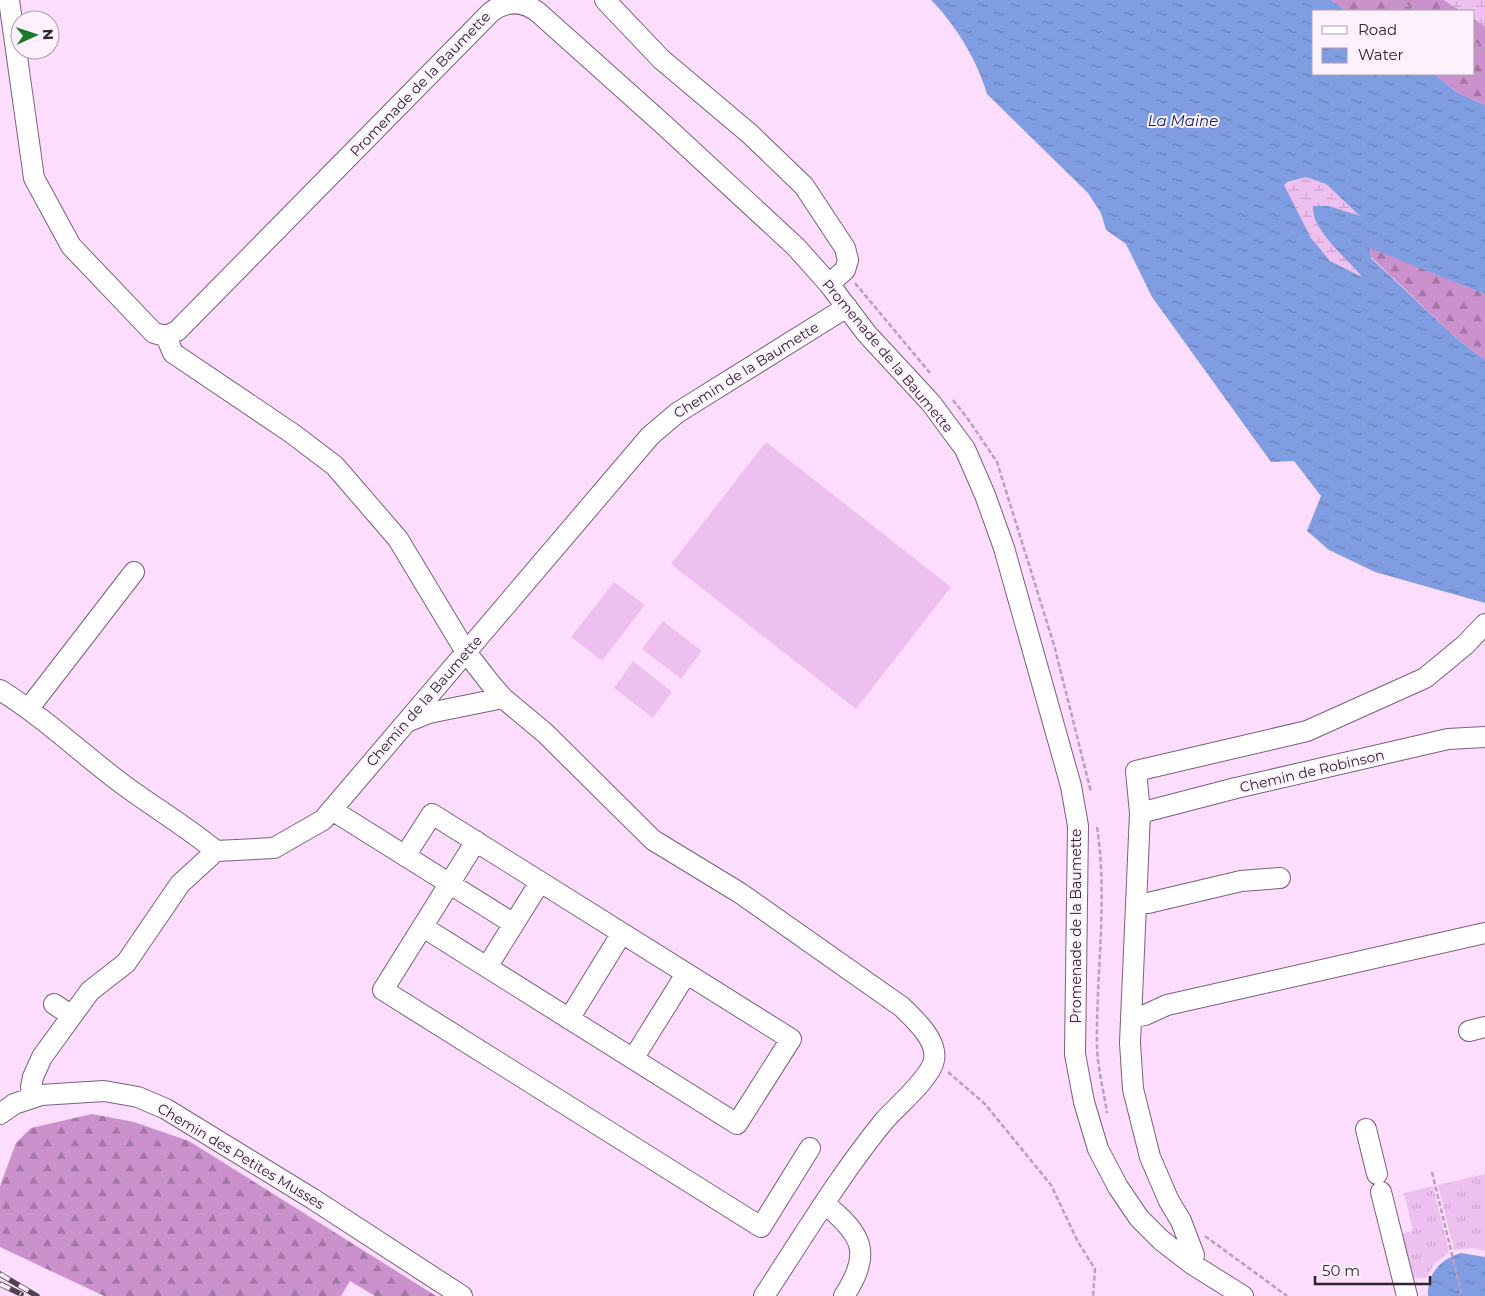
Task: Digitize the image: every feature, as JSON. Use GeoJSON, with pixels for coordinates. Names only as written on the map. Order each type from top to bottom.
{"type":"FeatureCollection","features":[{"type":"Feature","properties":{"kind":"street"},"geometry":{"type":"LineString","coordinates":[[9,0],[34,178],[71,246],[154,333],[172,334],[173,353],[293,434],[335,466],[398,539],[466,652],[502,698],[545,733],[653,840],[740,893],[902,1007],[923,1029],[933,1048],[934,1061],[916,1088],[892,1112],[857,1155],[764,1296]]}},
{"type":"Feature","properties":{"kind":"street"},"geometry":{"type":"LineString","coordinates":[[606,0],[661,59],[750,134],[804,186],[847,254],[845,270],[829,284]]}},
{"type":"Feature","properties":{"kind":"street","name":"Promenade de la Baumette"},"geometry":{"type":"LineString","coordinates":[[172,334],[491,12],[510,3],[525,4],[540,14],[664,125],[796,247],[829,284],[867,334],[930,404],[965,449],[985,495],[1004,548],[1068,777],[1078,826],[1076,1054],[1084,1102],[1098,1149],[1118,1187],[1139,1218],[1166,1244],[1192,1264],[1243,1296]]}},
{"type":"Feature","properties":{"kind":"street","name":"Chemin de la Baumette"},"geometry":{"type":"LineString","coordinates":[[216,851],[274,848],[323,820],[650,436],[677,413],[847,307]]}},
{"type":"Feature","properties":{"kind":"street"},"geometry":{"type":"LineString","coordinates":[[29,708],[134,572]]}},
{"type":"Feature","properties":{"kind":"street"},"geometry":{"type":"LineString","coordinates":[[1192,1264],[1194,1255],[1181,1221],[1158,1180],[1139,1120],[1131,1066],[1140,814],[1136,771],[1307,731],[1425,678],[1465,645],[1485,624]]}},
{"type":"Feature","properties":{"kind":"street"},"geometry":{"type":"LineString","coordinates":[[0,690],[29,708],[125,786],[193,832],[216,851],[180,884],[126,962],[90,990],[42,1057],[33,1077],[31,1087],[33,1097]]}},
{"type":"Feature","properties":{"kind":"street"},"geometry":{"type":"LineString","coordinates":[[407,722],[429,713],[502,698]]}},
{"type":"Feature","properties":{"kind":"street","name":"Chemin de Robinson"},"geometry":{"type":"LineString","coordinates":[[1140,814],[1236,788],[1448,739],[1485,737]]}},
{"type":"Feature","properties":{"kind":"street"},"geometry":{"type":"LineString","coordinates":[[332,810],[514,924]]}},
{"type":"Feature","properties":{"kind":"street"},"geometry":{"type":"LineString","coordinates":[[405,856],[432,814],[790,1039],[737,1124],[423,927]]}},
{"type":"Feature","properties":{"kind":"street"},"geometry":{"type":"LineString","coordinates":[[476,841],[384,990],[761,1227],[810,1148]]}},
{"type":"Feature","properties":{"kind":"street"},"geometry":{"type":"LineString","coordinates":[[1137,903],[1241,881],[1280,878]]}},
{"type":"Feature","properties":{"kind":"street"},"geometry":{"type":"LineString","coordinates":[[487,967],[540,882]]}},
{"type":"Feature","properties":{"kind":"street"},"geometry":{"type":"LineString","coordinates":[[569,1018],[622,933]]}},
{"type":"Feature","properties":{"kind":"street"},"geometry":{"type":"LineString","coordinates":[[1132,1017],[1144,1015],[1167,1005],[1485,933]]}},
{"type":"Feature","properties":{"kind":"street"},"geometry":{"type":"LineString","coordinates":[[633,1059],[686,974]]}},
{"type":"Feature","properties":{"kind":"street"},"geometry":{"type":"LineString","coordinates":[[54,1004],[72,1016]]}},
{"type":"Feature","properties":{"kind":"street","name":"Chemin des Petites Musses"},"geometry":{"type":"LineString","coordinates":[[0,1114],[14,1104],[33,1097],[104,1091],[138,1097],[166,1109],[313,1200],[462,1296]]}},
{"type":"Feature","properties":{"kind":"street"},"geometry":{"type":"LineString","coordinates":[[1366,1129],[1407,1296]]}},
{"type":"Feature","properties":{"kind":"street"},"geometry":{"type":"LineString","coordinates":[[825,1204],[843,1218],[861,1248],[862,1262],[844,1296]]}},
{"type":"Feature","properties":{"kind":"street"},"geometry":{"type":"LineString","coordinates":[[1166,1244],[1177,1234],[1181,1221]]}},
{"type":"Feature","properties":{"kind":"path"},"geometry":{"type":"LineString","coordinates":[[1398,0],[1414,10]]}},
{"type":"Feature","properties":{"kind":"path"},"geometry":{"type":"LineString","coordinates":[[934,1061],[985,1104],[1052,1185],[1078,1242],[1095,1269],[1093,1296]]}},
{"type":"Feature","properties":{"kind":"path"},"geometry":{"type":"LineString","coordinates":[[1432,1172],[1462,1296]]}},
{"type":"Feature","properties":{"kind":"path"},"geometry":{"type":"LineString","coordinates":[[1181,1221],[1198,1231],[1287,1296]]}},
{"type":"Feature","properties":{"kind":"green space"},"geometry":{"type":"Polygon","coordinates":[[[1331,0],[1444,0],[1459,10],[1346,10],[1331,0]]]}},
{"type":"Feature","properties":{"kind":"green space"},"geometry":{"type":"Polygon","coordinates":[[[1444,0],[1485,0],[1485,26],[1475,20],[1475,10],[1459,10],[1444,0]]]}},
{"type":"Feature","properties":{"kind":"green space"},"geometry":{"type":"Polygon","coordinates":[[[1475,20],[1485,26],[1485,105],[1458,93],[1435,75],[1475,75],[1475,20]]]}},
{"type":"Feature","properties":{"kind":"green space"},"geometry":{"type":"Polygon","coordinates":[[[1306,177],[1326,184],[1362,218],[1329,206],[1312,213],[1342,255],[1363,278],[1330,262],[1311,238],[1284,185],[1306,177]]]}},
{"type":"Feature","properties":{"kind":"green space"},"geometry":{"type":"Polygon","coordinates":[[[1370,247],[1485,294],[1485,360],[1456,338],[1371,257],[1370,247]]]}},
{"type":"Feature","properties":{"kind":"green space"},"geometry":{"type":"Polygon","coordinates":[[[766,442],[951,587],[856,709],[671,564],[766,442]]]}},
{"type":"Feature","properties":{"kind":"green space"},"geometry":{"type":"Polygon","coordinates":[[[614,582],[645,605],[602,661],[571,637],[614,582]]]}},
{"type":"Feature","properties":{"kind":"green space"},"geometry":{"type":"Polygon","coordinates":[[[663,621],[702,651],[681,679],[642,649],[663,621]]]}},
{"type":"Feature","properties":{"kind":"green space"},"geometry":{"type":"Polygon","coordinates":[[[633,661],[672,692],[653,718],[614,688],[633,661]]]}},
{"type":"Feature","properties":{"kind":"green space"},"geometry":{"type":"Polygon","coordinates":[[[92,1114],[134,1122],[189,1141],[436,1296],[375,1296],[350,1281],[341,1296],[104,1296],[0,1247],[0,1186],[16,1143],[31,1128],[92,1114]]]}},
{"type":"Feature","properties":{"kind":"green space"},"geometry":{"type":"Polygon","coordinates":[[[1485,1174],[1485,1251],[1472,1248],[1454,1250],[1438,1185],[1485,1174]]]}},
{"type":"Feature","properties":{"kind":"green space"},"geometry":{"type":"Polygon","coordinates":[[[1433,1186],[1449,1252],[1435,1263],[1426,1278],[1413,1278],[1417,1296],[1415,1296],[1400,1234],[1413,1231],[1404,1193],[1433,1186]]]}},
{"type":"Feature","properties":{"kind":"water","name":"La Maine"},"geometry":{"type":"Polygon","coordinates":[[[931,0],[1331,0],[1346,10],[1312,10],[1312,75],[1435,75],[1458,93],[1485,105],[1485,294],[1370,248],[1371,258],[1456,338],[1485,360],[1485,603],[1375,572],[1329,550],[1307,531],[1321,496],[1294,461],[1271,462],[1152,297],[1126,244],[1106,230],[1101,213],[1088,193],[987,94],[978,68],[949,20],[931,0]],[[1306,177],[1284,185],[1311,238],[1330,261],[1362,277],[1324,234],[1314,215],[1313,206],[1329,206],[1360,216],[1326,184],[1306,177]]]}},
{"type":"Feature","properties":{"kind":"water"},"geometry":{"type":"Polygon","coordinates":[[[1461,1253],[1485,1257],[1485,1296],[1428,1296],[1430,1280],[1437,1268],[1447,1259],[1461,1253]]]}},
{"type":"Feature","properties":{"kind":"railway"},"geometry":{"type":"LineString","coordinates":[[0,1274],[37,1296]]}},
{"type":"Feature","properties":{"kind":"railway"},"geometry":{"type":"LineString","coordinates":[[0,1284],[21,1294]]}}]}
